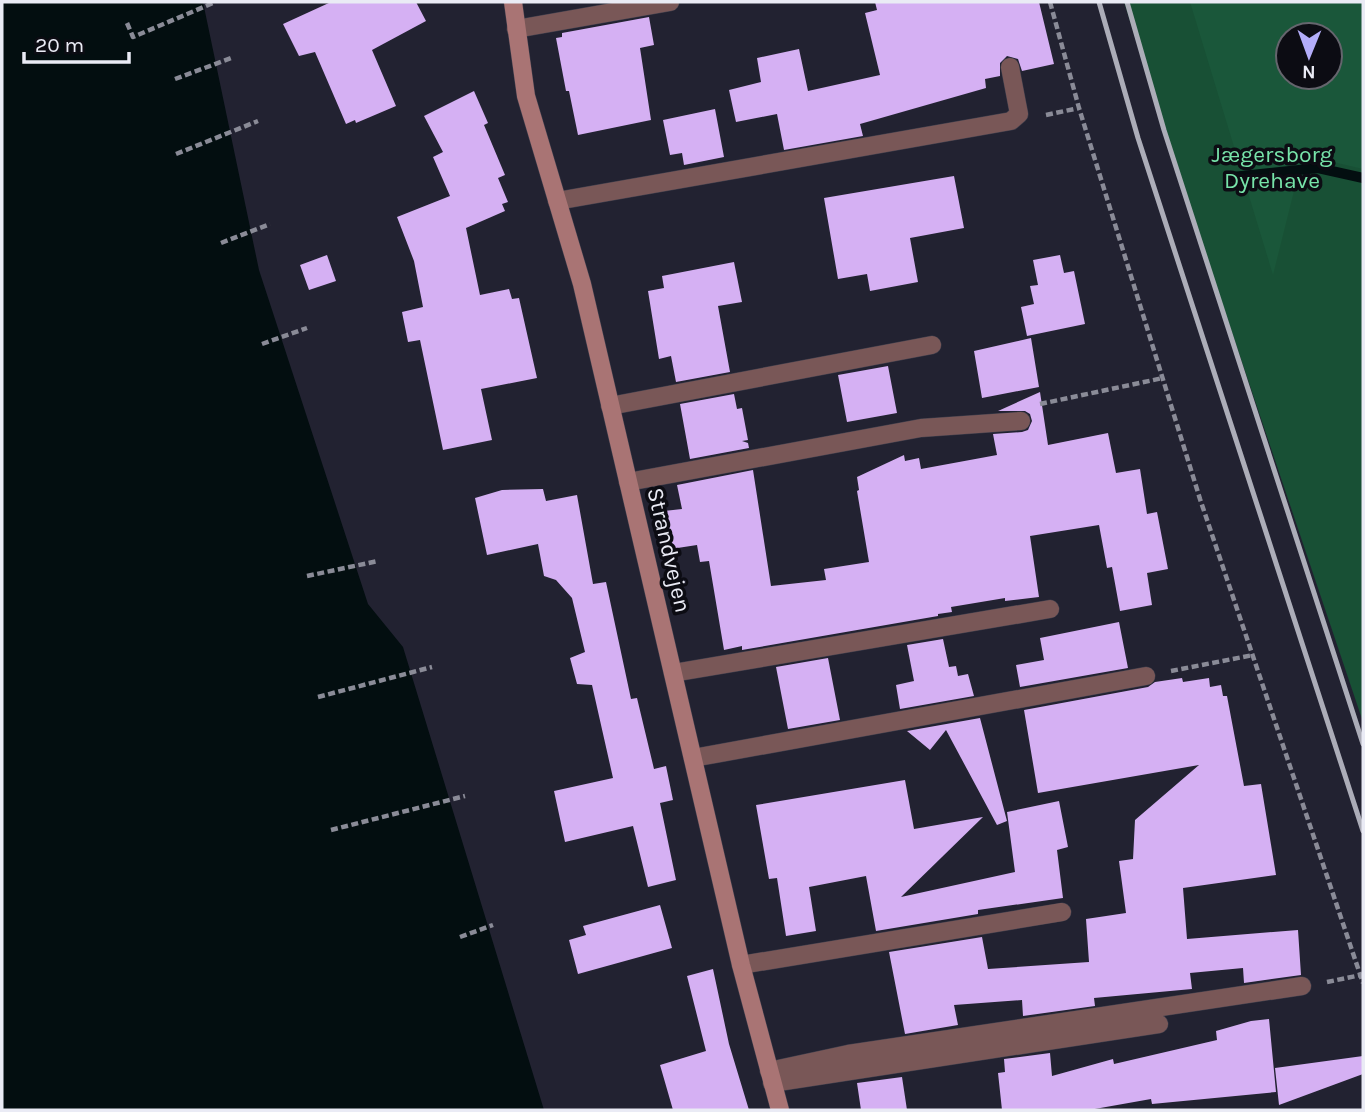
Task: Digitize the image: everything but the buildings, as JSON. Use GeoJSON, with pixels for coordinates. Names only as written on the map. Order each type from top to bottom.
{"type":"FeatureCollection","features":[{"type":"Feature","properties":{"kind":"main road","name":"Strandvejen"},"geometry":{"type":"LineString","coordinates":[[513,2],[526,96],[582,284],[741,965],[780,1110]]}},
{"type":"Feature","properties":{"kind":"lane"},"geometry":{"type":"LineString","coordinates":[[516,29],[670,2]]}},
{"type":"Feature","properties":{"kind":"lane"},"geometry":{"type":"LineString","coordinates":[[557,201],[1011,121],[1019,114],[1010,67]]}},
{"type":"Feature","properties":{"kind":"lane"},"geometry":{"type":"LineString","coordinates":[[610,406],[932,345]]}},
{"type":"Feature","properties":{"kind":"lane"},"geometry":{"type":"LineString","coordinates":[[628,482],[921,428],[1021,421]]}},
{"type":"Feature","properties":{"kind":"lane"},"geometry":{"type":"LineString","coordinates":[[673,673],[1050,609]]}},
{"type":"Feature","properties":{"kind":"lane"},"geometry":{"type":"LineString","coordinates":[[693,758],[1146,676]]}},
{"type":"Feature","properties":{"kind":"lane"},"geometry":{"type":"LineString","coordinates":[[741,965],[1062,912]]}},
{"type":"Feature","properties":{"kind":"lane"},"geometry":{"type":"LineString","coordinates":[[771,1077],[848,1054],[1302,986]]}},
{"type":"Feature","properties":{"kind":"lane"},"geometry":{"type":"LineString","coordinates":[[771,1077],[1158,1024]]}},
{"type":"Feature","properties":{"kind":"path"},"geometry":{"type":"LineString","coordinates":[[1050,2],[1079,108],[1200,499],[1363,983]]}},
{"type":"Feature","properties":{"kind":"path"},"geometry":{"type":"LineString","coordinates":[[127,23],[133,37],[213,3]]}},
{"type":"Feature","properties":{"kind":"path"},"geometry":{"type":"LineString","coordinates":[[175,79],[234,57]]}},
{"type":"Feature","properties":{"kind":"path"},"geometry":{"type":"LineString","coordinates":[[1019,114],[1043,115],[1079,108]]}},
{"type":"Feature","properties":{"kind":"path"},"geometry":{"type":"LineString","coordinates":[[176,154],[258,121]]}},
{"type":"Feature","properties":{"kind":"path"},"geometry":{"type":"LineString","coordinates":[[220,243],[270,224]]}},
{"type":"Feature","properties":{"kind":"path"},"geometry":{"type":"LineString","coordinates":[[261,344],[307,328]]}},
{"type":"Feature","properties":{"kind":"path"},"geometry":{"type":"LineString","coordinates":[[1021,421],[1035,405],[1163,378]]}},
{"type":"Feature","properties":{"kind":"path"},"geometry":{"type":"LineString","coordinates":[[307,576],[378,561]]}},
{"type":"Feature","properties":{"kind":"path"},"geometry":{"type":"LineString","coordinates":[[1146,676],[1253,655]]}},
{"type":"Feature","properties":{"kind":"path"},"geometry":{"type":"LineString","coordinates":[[318,697],[432,667]]}},
{"type":"Feature","properties":{"kind":"path"},"geometry":{"type":"LineString","coordinates":[[331,830],[465,796]]}},
{"type":"Feature","properties":{"kind":"path"},"geometry":{"type":"LineString","coordinates":[[460,937],[493,925]]}},
{"type":"Feature","properties":{"kind":"path"},"geometry":{"type":"LineString","coordinates":[[1302,986],[1361,975]]}},
{"type":"Feature","properties":{"kind":"green space","name":"Jægersborg Dyrehave"},"geometry":{"type":"Polygon","coordinates":[[[1124,2],[1363,2],[1363,722],[1164,130],[1124,2]]]}},
{"type":"Feature","properties":{"kind":"green space"},"geometry":{"type":"Polygon","coordinates":[[[1190,2],[1363,2],[1363,169],[1303,155],[1273,275],[1190,2]]]}},
{"type":"Feature","properties":{"kind":"shaded area"},"geometry":{"type":"Polygon","coordinates":[[[2,2],[203,2],[259,270],[368,604],[403,647],[544,1110],[2,1110],[2,2]]]}},
{"type":"Feature","properties":{"kind":"waterway"},"geometry":{"type":"LineString","coordinates":[[1232,177],[1318,168],[1363,178]]}},
{"type":"Feature","properties":{"kind":"railway"},"geometry":{"type":"LineString","coordinates":[[1099,2],[1138,138],[1363,831]]}},
{"type":"Feature","properties":{"kind":"railway"},"geometry":{"type":"LineString","coordinates":[[1127,2],[1164,130],[1363,744]]}}]}
